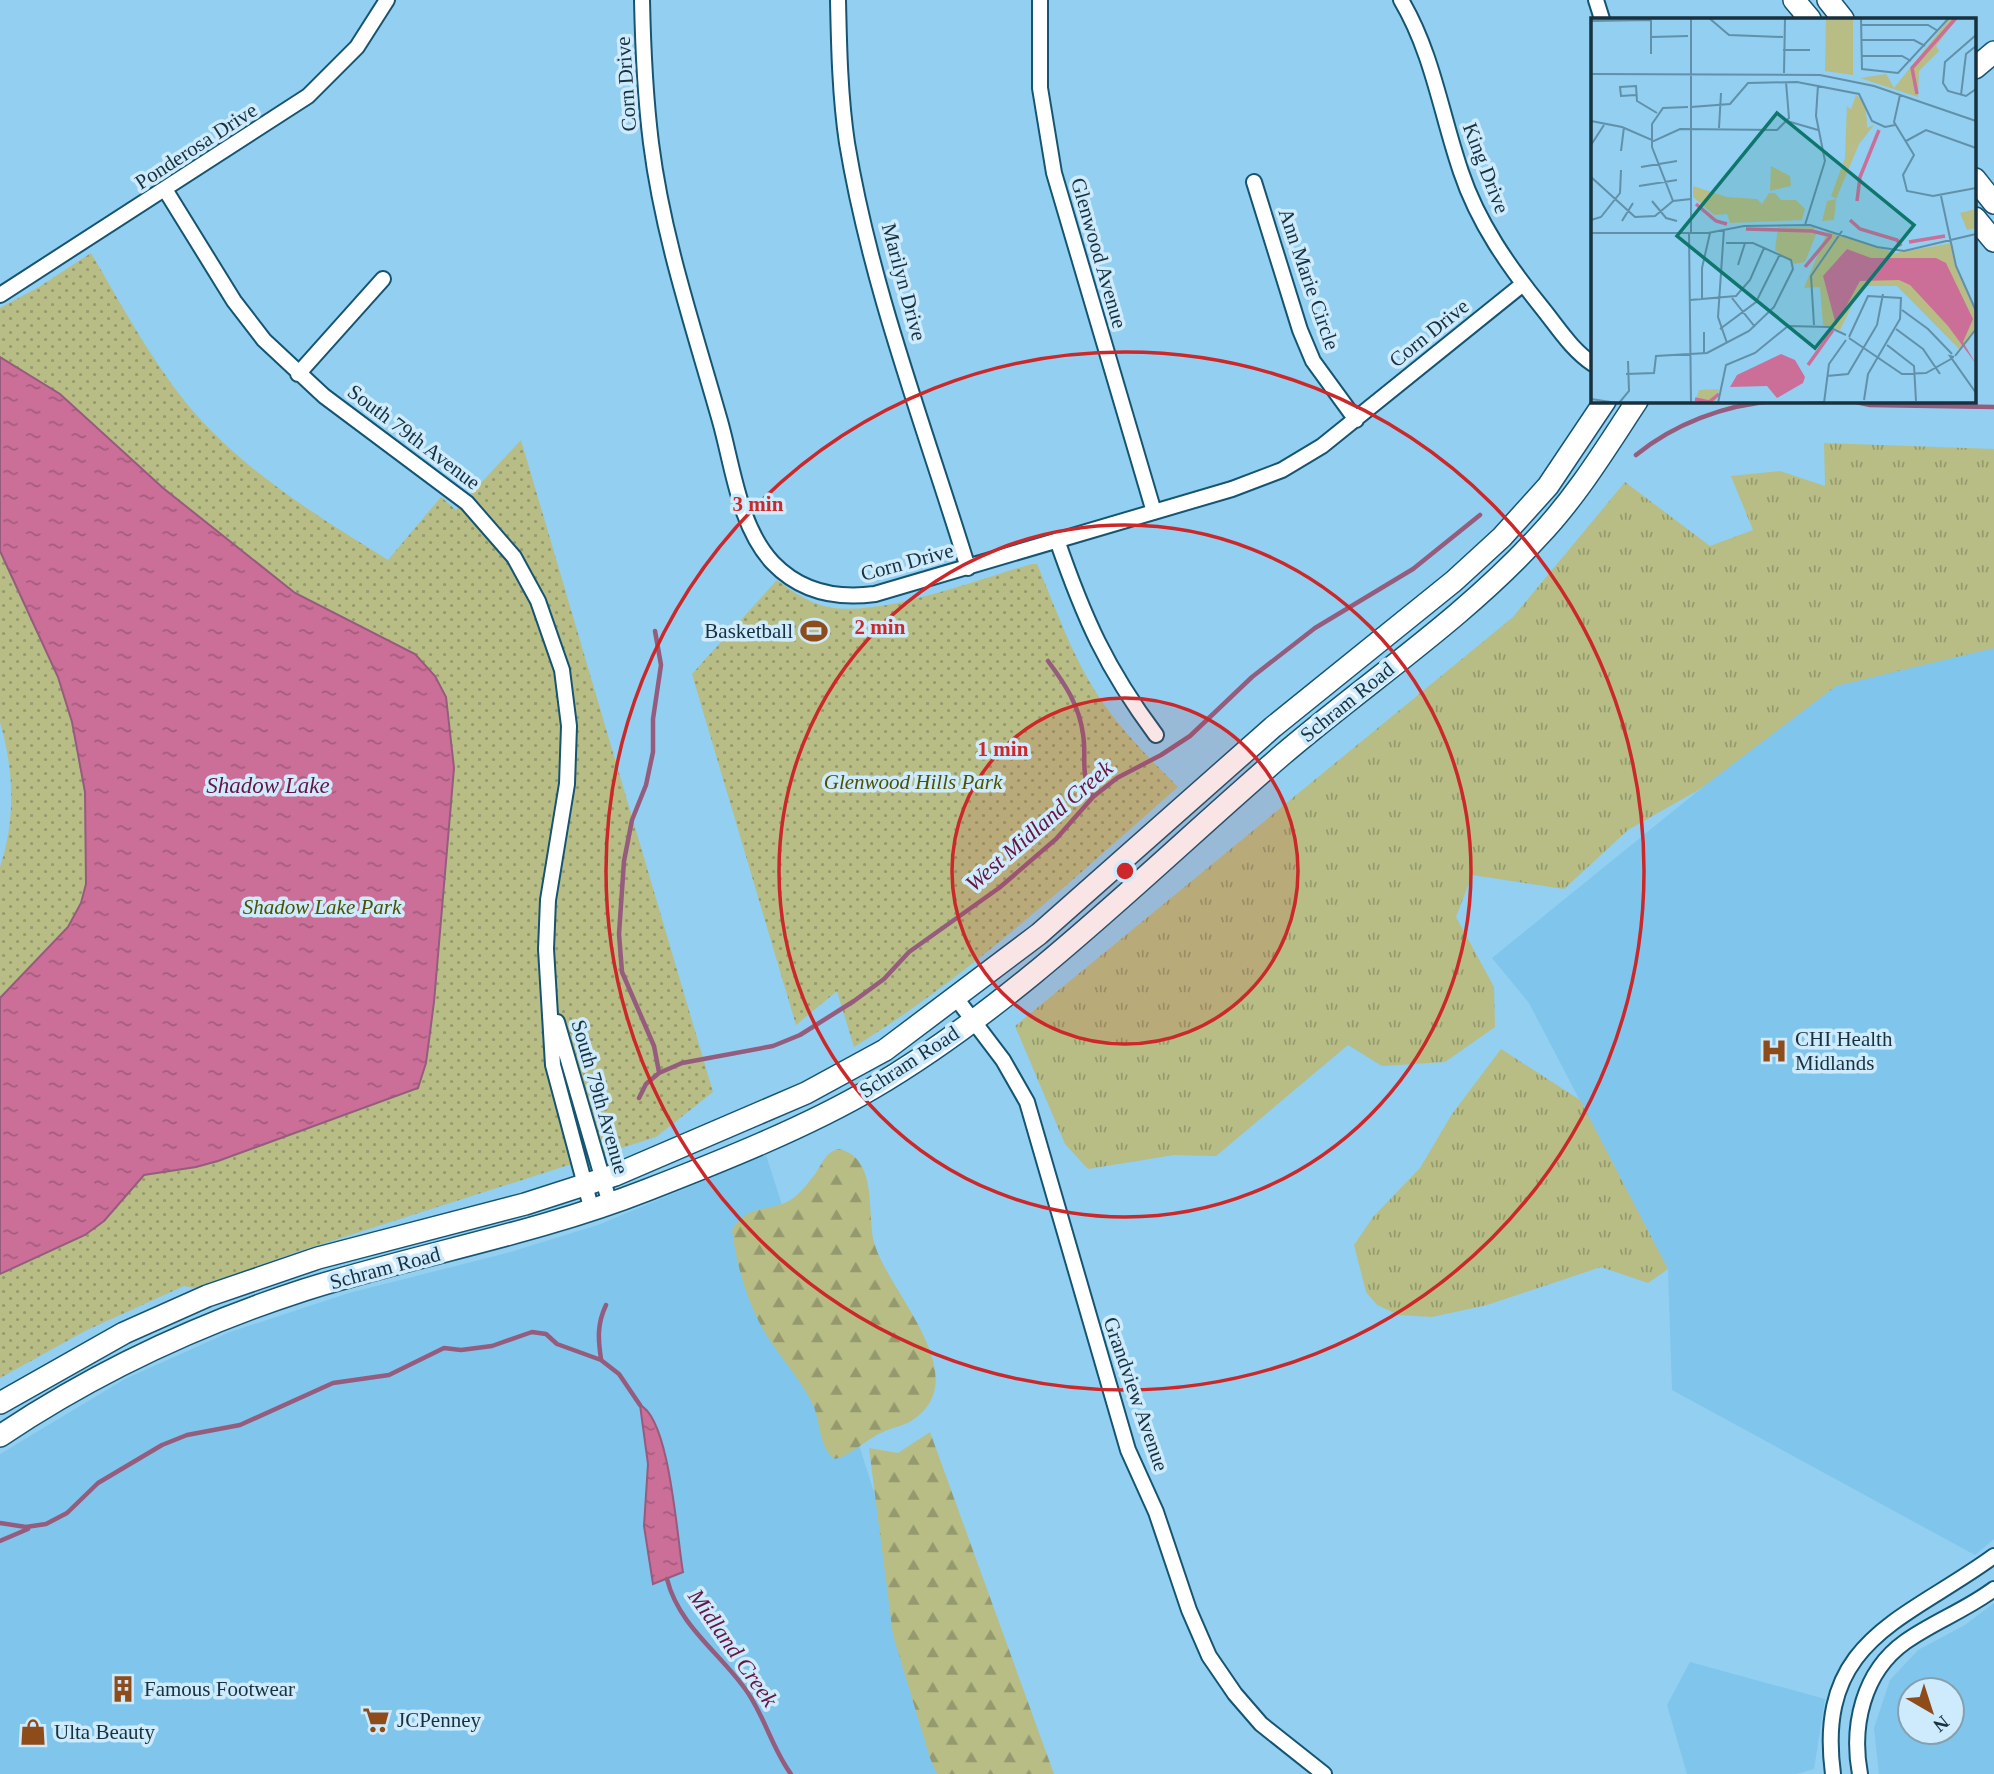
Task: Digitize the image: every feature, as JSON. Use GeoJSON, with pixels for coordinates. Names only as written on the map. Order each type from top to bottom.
{"type":"FeatureCollection","features":[{"type":"Feature","properties":{"kind":"main road"},"geometry":{"type":"LineString","coordinates":[[1794,0],[1809,18]]}},
{"type":"Feature","properties":{"kind":"main road"},"geometry":{"type":"LineString","coordinates":[[1828,0],[1842,18]]}},
{"type":"Feature","properties":{"kind":"main road"},"geometry":{"type":"LineString","coordinates":[[1976,67],[1994,52]]}},
{"type":"Feature","properties":{"kind":"main road"},"geometry":{"type":"LineString","coordinates":[[1976,181],[1994,203]]}},
{"type":"Feature","properties":{"kind":"main road"},"geometry":{"type":"LineString","coordinates":[[1976,219],[1994,241]]}},
{"type":"Feature","properties":{"kind":"main road","name":"Schram Road"},"geometry":{"type":"LineString","coordinates":[[0,1403],[124,1333],[244,1282],[318,1258],[525,1204],[593,1182],[847,1073],[956,999],[1039,934],[1293,710],[1471,566],[1548,485],[1604,402]]}},
{"type":"Feature","properties":{"kind":"main road","name":"Schram Road"},"geometry":{"type":"LineString","coordinates":[[0,1436],[96,1378],[219,1320],[308,1289],[538,1229],[601,1208],[684,1175],[844,1104],[904,1069],[1067,944],[1290,748],[1487,587],[1538,538],[1564,508],[1636,402]]}},
{"type":"Feature","properties":{"kind":"street","name":"Ponderosa Drive"},"geometry":{"type":"LineString","coordinates":[[0,295],[166,191],[320,86],[357,47],[387,0]]}},
{"type":"Feature","properties":{"kind":"street","name":"Corn Drive"},"geometry":{"type":"LineString","coordinates":[[642,0],[651,144],[664,216],[688,314],[749,526],[760,547],[786,575],[818,592],[836,596],[875,594],[1154,512],[1282,470],[1356,420],[1523,284]]}},
{"type":"Feature","properties":{"kind":"street","name":"Marilyn Drive"},"geometry":{"type":"LineString","coordinates":[[838,0],[839,64],[847,143],[875,265],[968,568]]}},
{"type":"Feature","properties":{"kind":"street","name":"Glenwood Avenue"},"geometry":{"type":"LineString","coordinates":[[1040,0],[1040,88],[1054,173],[1154,512]]}},
{"type":"Feature","properties":{"kind":"street","name":"King Drive"},"geometry":{"type":"LineString","coordinates":[[1401,0],[1431,65],[1467,190],[1490,236],[1523,284],[1576,351],[1591,362]]}},
{"type":"Feature","properties":{"kind":"street"},"geometry":{"type":"LineString","coordinates":[[1596,0],[1602,18]]}},
{"type":"Feature","properties":{"kind":"street","name":"Ann Marie Circle"},"geometry":{"type":"LineString","coordinates":[[1254,182],[1300,330],[1314,361],[1356,420]]}},
{"type":"Feature","properties":{"kind":"street","name":"South 79th Avenue"},"geometry":{"type":"LineString","coordinates":[[166,191],[242,311],[264,340],[298,374],[467,503],[514,556],[542,611],[562,670],[569,726],[567,784],[548,901],[550,1001],[601,1208]]}},
{"type":"Feature","properties":{"kind":"street"},"geometry":{"type":"LineString","coordinates":[[298,374],[383,279]]}},
{"type":"Feature","properties":{"kind":"street"},"geometry":{"type":"LineString","coordinates":[[1057,540],[1084,617],[1100,649],[1125,693],[1156,735]]}},
{"type":"Feature","properties":{"kind":"street","name":"Grandview Avenue"},"geometry":{"type":"LineString","coordinates":[[956,999],[1003,1060],[1027,1102],[1128,1450],[1156,1513],[1189,1610],[1209,1656],[1234,1694],[1261,1724],[1324,1774]]}},
{"type":"Feature","properties":{"kind":"street"},"geometry":{"type":"LineString","coordinates":[[1833,1774],[1830,1737],[1832,1717],[1839,1689],[1853,1661],[1871,1638],[1893,1620],[1957,1583],[1994,1556]]}},
{"type":"Feature","properties":{"kind":"street"},"geometry":{"type":"LineString","coordinates":[[1858,1773],[1859,1714],[1866,1693],[1891,1655],[1905,1642],[1994,1589]]}},
{"type":"Feature","properties":{"kind":"shaded area","name":"CHI Health Midlands"},"geometry":{"type":"Polygon","coordinates":[[[1994,551],[1994,1539],[1975,1555],[1672,1390],[1668,1269],[1529,1003],[1492,958],[1994,551]]]}},
{"type":"Feature","properties":{"kind":"shaded area"},"geometry":{"type":"Polygon","coordinates":[[[766,1155],[939,1695],[1002,1774],[0,1774],[0,1454],[125,1379],[230,1332],[349,1293],[507,1253],[598,1225],[766,1155]]]}},
{"type":"Feature","properties":{"kind":"shaded area"},"geometry":{"type":"Polygon","coordinates":[[[1994,1603],[1994,1774],[1879,1774],[1874,1728],[1890,1680],[1918,1650],[1965,1625],[1994,1603]]]}},
{"type":"Feature","properties":{"kind":"shaded area"},"geometry":{"type":"Polygon","coordinates":[[[1690,1662],[1825,1699],[1814,1769],[1796,1774],[1687,1774],[1667,1705],[1690,1662]]]}},
{"type":"Feature","properties":{"kind":"green space","name":"Shadow Lake Park"},"geometry":{"type":"Polygon","coordinates":[[[91,253],[155,360],[200,419],[242,460],[265,478],[313,513],[388,560],[441,497],[456,510],[521,440],[713,1092],[656,1137],[300,1251],[195,1288],[184,1286],[85,1331],[0,1378],[0,867],[9,831],[11,794],[8,758],[0,722],[0,308],[39,287],[91,253]]]}},
{"type":"Feature","properties":{"kind":"green space"},"geometry":{"type":"Polygon","coordinates":[[[1824,443],[1994,449],[1994,648],[1836,686],[1700,789],[1628,830],[1564,889],[1472,875],[1456,917],[1494,987],[1495,1027],[1445,1062],[1382,1066],[1348,1045],[1216,1156],[1174,1155],[1088,1169],[1065,1144],[1015,1026],[1513,617],[1625,482],[1710,546],[1753,530],[1731,476],[1780,471],[1825,486],[1824,443]]]}},
{"type":"Feature","properties":{"kind":"green space","name":"Glenwood Hills Park"},"geometry":{"type":"Polygon","coordinates":[[[1037,564],[1073,649],[1099,697],[1126,733],[1178,787],[981,957],[898,1019],[854,1047],[837,991],[796,1025],[692,674],[777,580],[811,601],[846,609],[898,603],[927,596],[1037,564]]]}},
{"type":"Feature","properties":{"kind":"green space","name":"Basketball"},"geometry":{"type":"Polygon","coordinates":[[[804,609],[833,616],[825,652],[795,646],[804,609]]]}},
{"type":"Feature","properties":{"kind":"green space"},"geometry":{"type":"Polygon","coordinates":[[[1501,1049],[1580,1100],[1668,1269],[1648,1283],[1601,1267],[1487,1305],[1432,1317],[1399,1315],[1377,1305],[1366,1292],[1354,1245],[1373,1217],[1420,1168],[1452,1114],[1501,1049]]]}},
{"type":"Feature","properties":{"kind":"green space"},"geometry":{"type":"Polygon","coordinates":[[[839,1149],[851,1154],[860,1163],[865,1174],[874,1242],[882,1262],[922,1333],[932,1358],[936,1382],[929,1403],[911,1421],[878,1434],[848,1454],[835,1459],[826,1448],[809,1397],[763,1330],[750,1303],[732,1230],[745,1215],[792,1199],[815,1175],[829,1153],[839,1149]]]}},
{"type":"Feature","properties":{"kind":"green space"},"geometry":{"type":"Polygon","coordinates":[[[930,1432],[1054,1774],[937,1774],[930,1758],[893,1635],[869,1448],[898,1453],[930,1432]]]}},
{"type":"Feature","properties":{"kind":"water","name":"Shadow Lake"},"geometry":{"type":"Polygon","coordinates":[[[0,357],[60,394],[163,488],[295,593],[415,654],[435,676],[446,697],[454,768],[434,1002],[426,1063],[418,1088],[218,1161],[144,1175],[104,1221],[85,1235],[0,1274],[0,998],[68,927],[81,903],[86,884],[85,792],[72,722],[58,677],[0,551],[0,357]]]}},
{"type":"Feature","properties":{"kind":"water"},"geometry":{"type":"Polygon","coordinates":[[[640,1405],[650,1415],[659,1432],[665,1455],[683,1572],[653,1584],[644,1526],[648,1464],[640,1405]]]}},
{"type":"Feature","properties":{"kind":"waterway","name":"West Midland Creek"},"geometry":{"type":"LineString","coordinates":[[1636,455],[1683,425],[1718,412],[1764,402]]}},
{"type":"Feature","properties":{"kind":"waterway","name":"West Midland Creek"},"geometry":{"type":"LineString","coordinates":[[1856,402],[1870,405],[1994,407]]}},
{"type":"Feature","properties":{"kind":"waterway","name":"West Midland Creek"},"geometry":{"type":"LineString","coordinates":[[639,1098],[646,1084],[659,1073],[682,1063],[773,1046],[800,1035],[854,1001],[884,979],[909,952],[999,888],[1056,839],[1093,797],[1117,778],[1190,736],[1252,677],[1315,628],[1413,569],[1480,515]]}},
{"type":"Feature","properties":{"kind":"waterway"},"geometry":{"type":"LineString","coordinates":[[655,631],[661,665],[653,719],[653,752],[646,785],[632,820],[624,861],[619,934],[622,972],[654,1046],[659,1072]]}},
{"type":"Feature","properties":{"kind":"waterway"},"geometry":{"type":"LineString","coordinates":[[1048,661],[1075,704],[1084,743],[1086,780],[1093,797]]}},
{"type":"Feature","properties":{"kind":"waterway","name":"West Midland Creek"},"geometry":{"type":"LineString","coordinates":[[601,1359],[599,1332],[606,1305]]}},
{"type":"Feature","properties":{"kind":"waterway","name":"Midland Creek"},"geometry":{"type":"LineString","coordinates":[[0,1523],[26,1527],[46,1524],[67,1513],[98,1483],[162,1445],[187,1435],[240,1425],[333,1383],[389,1375],[444,1348],[461,1350],[492,1346],[532,1332],[546,1334],[557,1344],[601,1360],[619,1374],[640,1405]]}},
{"type":"Feature","properties":{"kind":"waterway"},"geometry":{"type":"LineString","coordinates":[[0,1541],[28,1529]]}},
{"type":"Feature","properties":{"kind":"waterway","name":"Midland Creek"},"geometry":{"type":"LineString","coordinates":[[667,1579],[681,1612],[748,1693],[791,1774]]}},
{"type":"Feature","properties":{"kind":"place","name":"Basketball"},"geometry":{"type":"Point","coordinates":[814,631]}},
{"type":"Feature","properties":{"kind":"place","name":"CHI Health Midlands"},"geometry":{"type":"Point","coordinates":[1774,1051]}},
{"type":"Feature","properties":{"kind":"place","name":"Famous Footwear"},"geometry":{"type":"Point","coordinates":[123,1689]}},
{"type":"Feature","properties":{"kind":"place","name":"JCPenney"},"geometry":{"type":"Point","coordinates":[376,1720]}},
{"type":"Feature","properties":{"kind":"place","name":"Ulta Beauty"},"geometry":{"type":"Point","coordinates":[33,1732]}}]}
